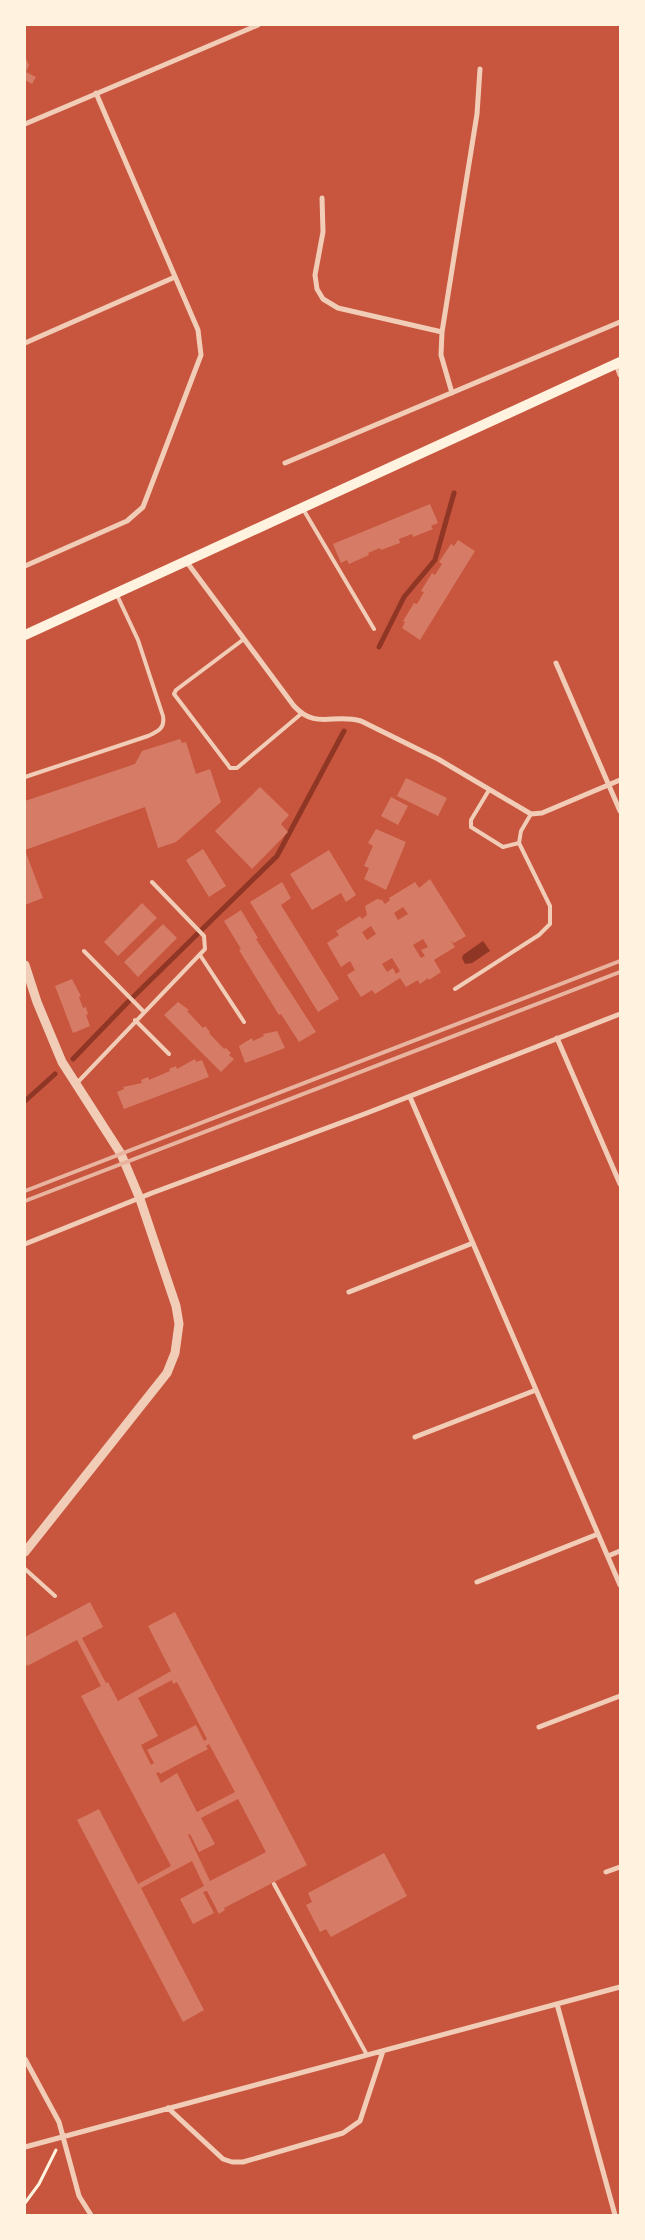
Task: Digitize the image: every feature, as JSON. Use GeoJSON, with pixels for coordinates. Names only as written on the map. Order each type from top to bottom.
{"type":"FeatureCollection","features":[{"type":"Feature","properties":{"kind":"main road"},"geometry":{"type":"LineString","coordinates":[[25,636],[618,363]]}},
{"type":"Feature","properties":{"kind":"street"},"geometry":{"type":"LineString","coordinates":[[25,124],[258,25]]}},
{"type":"Feature","properties":{"kind":"street"},"geometry":{"type":"LineString","coordinates":[[452,393],[441,356],[442,332],[477,114],[480,69]]}},
{"type":"Feature","properties":{"kind":"street"},"geometry":{"type":"LineString","coordinates":[[25,566],[127,521],[143,508],[202,355],[198,330],[96,93]]}},
{"type":"Feature","properties":{"kind":"street"},"geometry":{"type":"LineString","coordinates":[[322,198],[323,232],[316,275],[317,289],[323,299],[338,308],[442,332]]}},
{"type":"Feature","properties":{"kind":"street"},"geometry":{"type":"LineString","coordinates":[[25,343],[175,277]]}},
{"type":"Feature","properties":{"kind":"street"},"geometry":{"type":"LineString","coordinates":[[285,463],[620,322]]}},
{"type":"Feature","properties":{"kind":"street"},"geometry":{"type":"LineString","coordinates":[[618,363],[620,375]]}},
{"type":"Feature","properties":{"kind":"street"},"geometry":{"type":"LineString","coordinates":[[186,561],[301,714],[309,718],[360,721],[438,759],[531,814],[542,813],[620,780]]}},
{"type":"Feature","properties":{"kind":"street"},"geometry":{"type":"LineString","coordinates":[[556,663],[620,811]]}},
{"type":"Feature","properties":{"kind":"street"},"geometry":{"type":"LineString","coordinates":[[25,965],[62,1062],[121,1154],[140,1199],[176,1306],[179,1324],[175,1353],[167,1373],[25,1552]]}},
{"type":"Feature","properties":{"kind":"street"},"geometry":{"type":"LineString","coordinates":[[25,1244],[620,1014]]}},
{"type":"Feature","properties":{"kind":"street"},"geometry":{"type":"LineString","coordinates":[[557,1038],[620,1184]]}},
{"type":"Feature","properties":{"kind":"street"},"geometry":{"type":"LineString","coordinates":[[410,1096],[620,1585]]}},
{"type":"Feature","properties":{"kind":"street"},"geometry":{"type":"LineString","coordinates":[[349,1292],[473,1243]]}},
{"type":"Feature","properties":{"kind":"street"},"geometry":{"type":"LineString","coordinates":[[415,1437],[536,1390]]}},
{"type":"Feature","properties":{"kind":"street"},"geometry":{"type":"LineString","coordinates":[[477,1582],[598,1534]]}},
{"type":"Feature","properties":{"kind":"street"},"geometry":{"type":"LineString","coordinates":[[608,1556],[620,1551]]}},
{"type":"Feature","properties":{"kind":"street"},"geometry":{"type":"LineString","coordinates":[[539,1727],[620,1696]]}},
{"type":"Feature","properties":{"kind":"street"},"geometry":{"type":"LineString","coordinates":[[606,1872],[620,1867]]}},
{"type":"Feature","properties":{"kind":"street"},"geometry":{"type":"LineString","coordinates":[[25,2147],[620,1987]]}},
{"type":"Feature","properties":{"kind":"street"},"geometry":{"type":"LineString","coordinates":[[557,2004],[616,2215]]}},
{"type":"Feature","properties":{"kind":"street"},"geometry":{"type":"LineString","coordinates":[[168,2108],[223,2159],[243,2162],[343,2133],[353,2128],[360,2121],[383,2051]]}},
{"type":"Feature","properties":{"kind":"street"},"geometry":{"type":"LineString","coordinates":[[25,2059],[58,2122],[79,2196],[91,2215]]}},
{"type":"Feature","properties":{"kind":"lane"},"geometry":{"type":"LineString","coordinates":[[302,507],[374,629]]}},
{"type":"Feature","properties":{"kind":"lane"},"geometry":{"type":"LineString","coordinates":[[25,777],[148,736],[161,729],[164,723],[138,640],[116,593]]}},
{"type":"Feature","properties":{"kind":"lane"},"geometry":{"type":"LineString","coordinates":[[244,639],[176,690],[174,694],[216,751],[230,768],[237,768],[301,714]]}},
{"type":"Feature","properties":{"kind":"lane"},"geometry":{"type":"LineString","coordinates":[[489,790],[471,820],[472,827],[503,847],[519,843]]}},
{"type":"Feature","properties":{"kind":"lane"},"geometry":{"type":"LineString","coordinates":[[455,989],[539,936],[550,924],[550,906],[519,843],[521,831],[531,814]]}},
{"type":"Feature","properties":{"kind":"lane"},"geometry":{"type":"LineString","coordinates":[[76,1085],[143,1011],[200,955],[206,945],[204,936],[152,882]]}},
{"type":"Feature","properties":{"kind":"lane"},"geometry":{"type":"LineString","coordinates":[[84,951],[143,1011]]}},
{"type":"Feature","properties":{"kind":"lane"},"geometry":{"type":"LineString","coordinates":[[200,955],[244,1022]]}},
{"type":"Feature","properties":{"kind":"lane"},"geometry":{"type":"LineString","coordinates":[[135,1020],[169,1054]]}},
{"type":"Feature","properties":{"kind":"lane"},"geometry":{"type":"LineString","coordinates":[[25,1568],[56,1596]]}},
{"type":"Feature","properties":{"kind":"lane"},"geometry":{"type":"LineString","coordinates":[[274,1884],[367,2055]]}},
{"type":"Feature","properties":{"kind":"path"},"geometry":{"type":"LineString","coordinates":[[25,2203],[40,2184],[63,2136]]}},
{"type":"Feature","properties":{"kind":"shaded area"},"geometry":{"type":"Polygon","coordinates":[[[483,941],[490,951],[472,963],[465,964],[462,958],[463,955],[483,941]]]}},
{"type":"Feature","properties":{"kind":"building"},"geometry":{"type":"Polygon","coordinates":[[[25,57],[29,65],[26,72],[36,77],[32,84],[25,80],[25,57]]]}},
{"type":"Feature","properties":{"kind":"building"},"geometry":{"type":"Polygon","coordinates":[[[430,504],[438,523],[431,526],[433,529],[413,537],[412,534],[399,539],[400,543],[381,550],[380,548],[349,564],[347,560],[341,563],[333,544],[430,504]]]}},
{"type":"Feature","properties":{"kind":"building"},"geometry":{"type":"Polygon","coordinates":[[[458,540],[475,551],[420,640],[402,628],[405,622],[403,621],[414,603],[417,604],[424,592],[421,591],[432,573],[435,575],[442,564],[439,562],[451,544],[454,546],[458,540]]]}},
{"type":"Feature","properties":{"kind":"building"},"geometry":{"type":"Polygon","coordinates":[[[180,739],[182,743],[186,742],[196,774],[210,769],[221,802],[176,842],[158,848],[145,807],[25,850],[25,801],[135,764],[142,751],[180,739]]]}},
{"type":"Feature","properties":{"kind":"building"},"geometry":{"type":"Polygon","coordinates":[[[406,778],[447,798],[438,816],[397,796],[406,778]]]}},
{"type":"Feature","properties":{"kind":"building"},"geometry":{"type":"Polygon","coordinates":[[[260,787],[289,815],[281,824],[288,832],[252,869],[215,831],[260,787]]]}},
{"type":"Feature","properties":{"kind":"building"},"geometry":{"type":"Polygon","coordinates":[[[391,797],[408,806],[398,825],[381,816],[391,797]]]}},
{"type":"Feature","properties":{"kind":"building"},"geometry":{"type":"Polygon","coordinates":[[[376,829],[406,842],[386,890],[364,879],[369,868],[364,866],[373,846],[368,843],[376,829]]]}},
{"type":"Feature","properties":{"kind":"building"},"geometry":{"type":"Polygon","coordinates":[[[203,849],[226,886],[209,897],[186,860],[203,849]]]}},
{"type":"Feature","properties":{"kind":"building"},"geometry":{"type":"Polygon","coordinates":[[[25,850],[43,898],[25,905],[25,850]]]}},
{"type":"Feature","properties":{"kind":"building"},"geometry":{"type":"Polygon","coordinates":[[[329,850],[356,895],[346,902],[341,893],[312,910],[290,874],[329,850]]]}},
{"type":"Feature","properties":{"kind":"building"},"geometry":{"type":"Polygon","coordinates":[[[430,879],[466,936],[454,943],[451,941],[455,947],[434,960],[441,972],[429,980],[428,978],[420,984],[418,980],[406,987],[400,978],[375,994],[372,990],[361,997],[347,975],[355,970],[350,961],[341,967],[327,943],[339,935],[336,931],[360,916],[362,919],[367,915],[365,906],[377,899],[382,900],[385,904],[390,900],[389,898],[415,882],[419,888],[430,879]],[[403,907],[394,913],[398,920],[408,914],[403,907]],[[371,926],[362,932],[367,940],[376,934],[371,926]],[[423,939],[413,945],[421,958],[425,956],[421,950],[428,947],[423,939]],[[392,958],[382,964],[387,972],[393,968],[396,974],[400,971],[392,958]]]}},
{"type":"Feature","properties":{"kind":"building"},"geometry":{"type":"Polygon","coordinates":[[[282,882],[291,898],[281,905],[339,999],[318,1012],[250,902],[282,882]]]}},
{"type":"Feature","properties":{"kind":"building"},"geometry":{"type":"Polygon","coordinates":[[[142,903],[157,918],[118,956],[104,942],[142,903]]]}},
{"type":"Feature","properties":{"kind":"building"},"geometry":{"type":"Polygon","coordinates":[[[241,910],[258,938],[256,939],[316,1032],[299,1042],[281,1014],[279,1015],[239,950],[241,949],[224,921],[241,910]]]}},
{"type":"Feature","properties":{"kind":"building"},"geometry":{"type":"Polygon","coordinates":[[[163,924],[177,938],[138,977],[124,962],[163,924]]]}},
{"type":"Feature","properties":{"kind":"building"},"geometry":{"type":"Polygon","coordinates":[[[72,979],[81,996],[79,997],[83,1008],[86,1007],[88,1014],[86,1015],[90,1026],[73,1033],[55,986],[72,979]]]}},
{"type":"Feature","properties":{"kind":"building"},"geometry":{"type":"Polygon","coordinates":[[[178,1002],[189,1010],[187,1011],[203,1028],[205,1026],[224,1049],[226,1048],[231,1053],[229,1055],[234,1059],[221,1072],[164,1015],[178,1002]]]}},
{"type":"Feature","properties":{"kind":"building"},"geometry":{"type":"Polygon","coordinates":[[[277,1031],[285,1048],[245,1063],[239,1046],[252,1038],[253,1041],[264,1036],[263,1034],[277,1031]]]}},
{"type":"Feature","properties":{"kind":"building"},"geometry":{"type":"Polygon","coordinates":[[[195,1059],[196,1062],[202,1060],[209,1077],[124,1109],[117,1092],[124,1089],[123,1087],[142,1083],[141,1080],[148,1077],[149,1080],[170,1071],[169,1069],[176,1066],[177,1069],[195,1059]]]}},
{"type":"Feature","properties":{"kind":"building"},"geometry":{"type":"Polygon","coordinates":[[[90,1602],[103,1627],[82,1638],[118,1701],[171,1671],[148,1626],[175,1612],[307,1865],[224,1908],[225,1910],[219,1914],[207,1891],[203,1892],[214,1913],[193,1924],[180,1899],[204,1886],[192,1861],[141,1888],[204,2010],[183,2022],[77,1820],[99,1809],[138,1884],[171,1866],[81,1696],[101,1686],[77,1640],[27,1666],[25,1662],[25,1637],[90,1602]],[[172,1680],[138,1698],[158,1736],[141,1745],[151,1765],[154,1763],[147,1750],[196,1725],[204,1741],[207,1739],[177,1682],[173,1684],[172,1680]],[[209,1744],[206,1746],[208,1749],[160,1774],[159,1772],[156,1773],[161,1783],[177,1773],[197,1812],[235,1792],[209,1744]],[[238,1799],[201,1818],[215,1844],[199,1852],[190,1834],[188,1835],[210,1881],[266,1852],[238,1799]]]}},
{"type":"Feature","properties":{"kind":"building"},"geometry":{"type":"Polygon","coordinates":[[[384,1853],[407,1896],[331,1937],[326,1929],[320,1932],[306,1905],[312,1902],[308,1893],[384,1853]]]}},
{"type":"Feature","properties":{"kind":"waterway"},"geometry":{"type":"LineString","coordinates":[[379,647],[404,597],[435,560],[454,493]]}},
{"type":"Feature","properties":{"kind":"waterway"},"geometry":{"type":"LineString","coordinates":[[73,1059],[126,1004],[277,856],[344,731]]}},
{"type":"Feature","properties":{"kind":"waterway"},"geometry":{"type":"LineString","coordinates":[[25,1101],[55,1074]]}},
{"type":"Feature","properties":{"kind":"railway"},"geometry":{"type":"LineString","coordinates":[[25,1191],[620,961]]}},
{"type":"Feature","properties":{"kind":"railway"},"geometry":{"type":"LineString","coordinates":[[25,1201],[620,972]]}}]}
